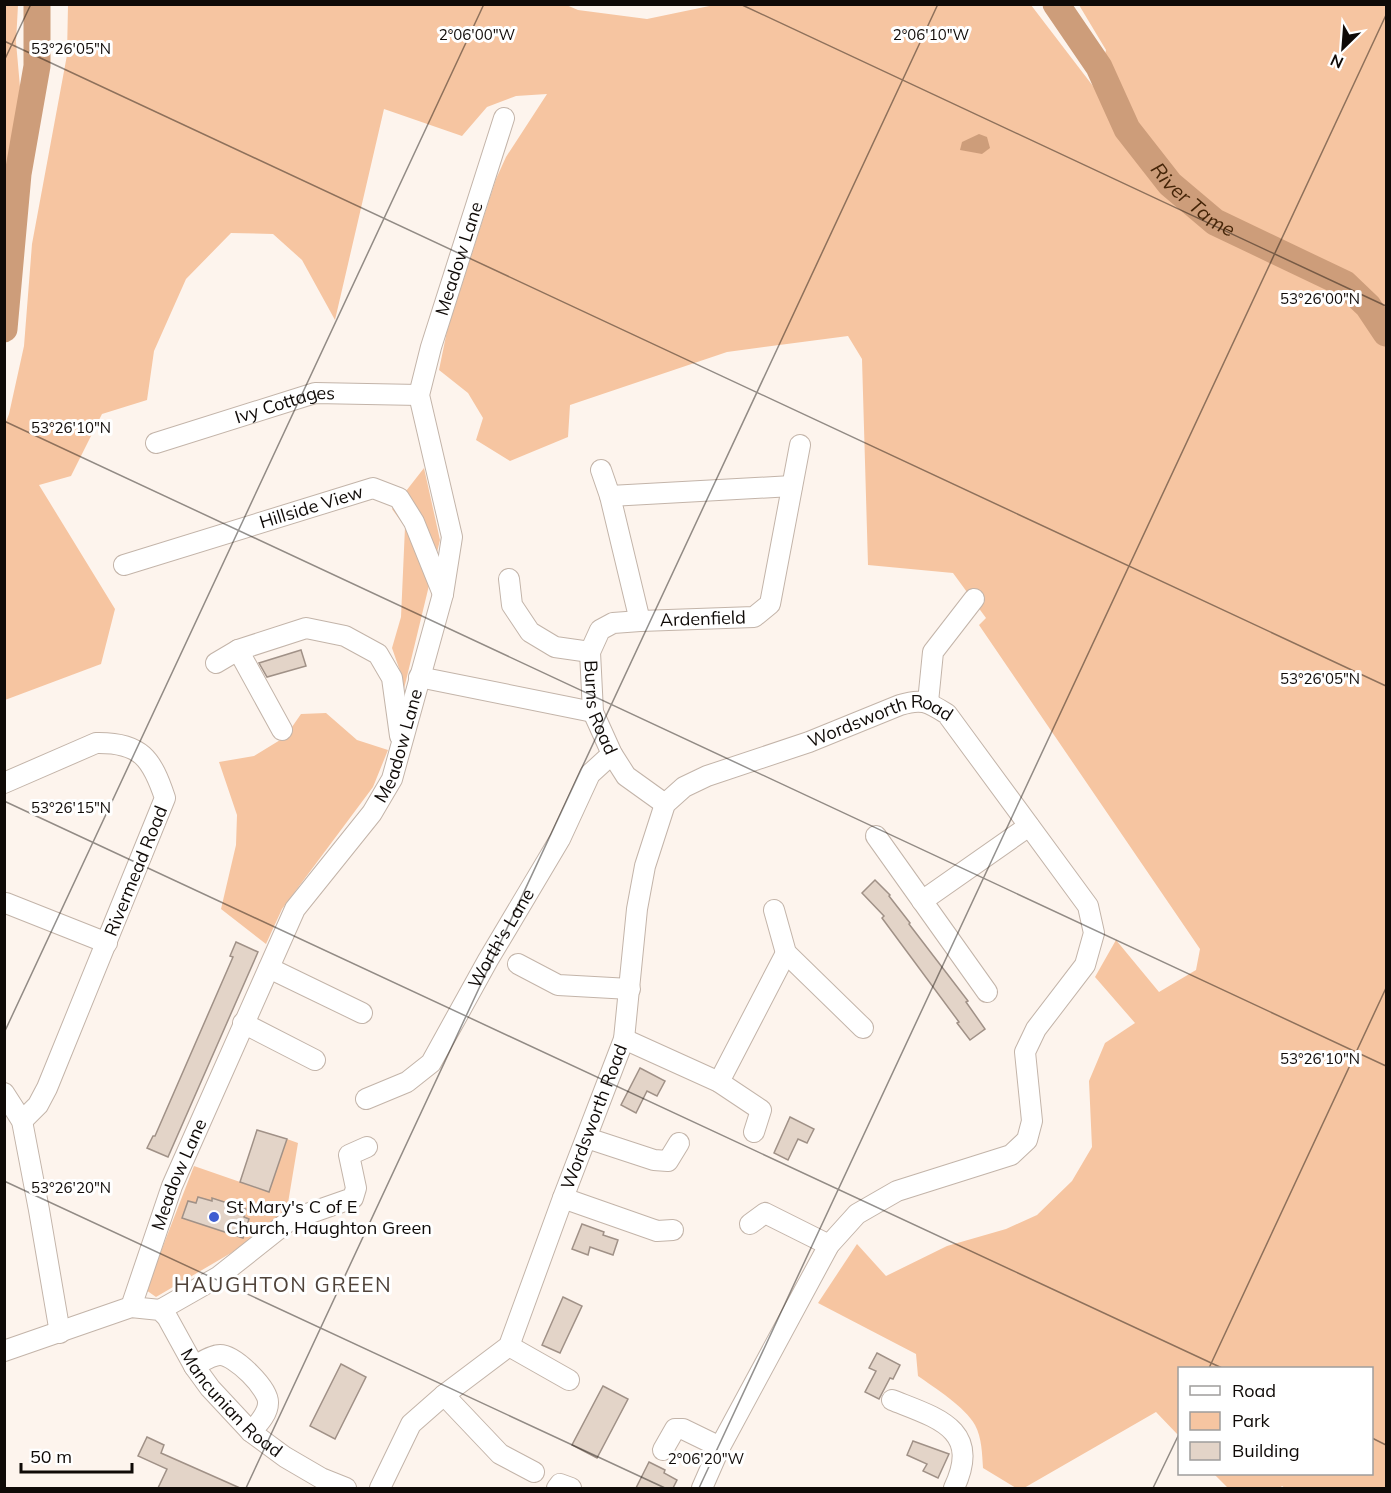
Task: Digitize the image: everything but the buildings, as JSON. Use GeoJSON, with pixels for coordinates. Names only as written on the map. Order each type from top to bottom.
{"type":"FeatureCollection","features":[{"type":"Feature","properties":{"kind":"street","name":"Meadow Lane"},"geometry":{"type":"LineString","coordinates":[[131,1307],[172,1186],[295,909],[372,813],[392,779],[443,594],[452,537],[419,395],[431,347],[504,118]]}},
{"type":"Feature","properties":{"kind":"street","name":"Ivy Cottages"},"geometry":{"type":"LineString","coordinates":[[156,443],[315,393],[419,395]]}},
{"type":"Feature","properties":{"kind":"street","name":"Ardenfield"},"geometry":{"type":"LineString","coordinates":[[602,470],[640,621],[754,617],[770,604],[800,445]]}},
{"type":"Feature","properties":{"kind":"street"},"geometry":{"type":"LineString","coordinates":[[610,496],[792,486]]}},
{"type":"Feature","properties":{"kind":"street","name":"Hillside View"},"geometry":{"type":"LineString","coordinates":[[124,565],[373,488],[399,498],[414,522],[443,594]]}},
{"type":"Feature","properties":{"kind":"street"},"geometry":{"type":"LineString","coordinates":[[509,579],[512,605],[530,632],[555,647],[590,652]]}},
{"type":"Feature","properties":{"kind":"street"},"geometry":{"type":"LineString","coordinates":[[928,702],[933,652],[974,599]]}},
{"type":"Feature","properties":{"kind":"street","name":"Burns Road"},"geometry":{"type":"LineString","coordinates":[[640,621],[613,623],[600,630],[590,652],[593,712],[612,754],[626,776],[665,804]]}},
{"type":"Feature","properties":{"kind":"street"},"geometry":{"type":"LineString","coordinates":[[216,663],[238,650],[306,628],[345,636],[378,654],[392,678],[400,735],[403,741]]}},
{"type":"Feature","properties":{"kind":"street"},"geometry":{"type":"LineString","coordinates":[[238,650],[282,730]]}},
{"type":"Feature","properties":{"kind":"street"},"geometry":{"type":"LineString","coordinates":[[419,677],[593,712]]}},
{"type":"Feature","properties":{"kind":"street","name":"Wordsworth Road"},"geometry":{"type":"LineString","coordinates":[[509,1346],[624,1039],[637,909],[645,866],[665,804],[684,787],[707,776],[810,742],[914,700],[928,702],[947,714],[1088,906],[1094,933],[1085,965],[1036,1029],[1025,1053],[1032,1121],[1028,1140],[1011,1155],[897,1191],[857,1214],[829,1245],[720,1447],[707,1487]]}},
{"type":"Feature","properties":{"kind":"street","name":"Rivermead Road"},"geometry":{"type":"LineString","coordinates":[[4,783],[96,743],[120,744],[133,749],[151,763],[165,798],[47,1088],[38,1105],[22,1121]]}},
{"type":"Feature","properties":{"kind":"street","name":"Worth's Lane"},"geometry":{"type":"LineString","coordinates":[[366,1099],[407,1082],[431,1063],[560,838],[590,774],[612,754]]}},
{"type":"Feature","properties":{"kind":"street"},"geometry":{"type":"LineString","coordinates":[[922,901],[1029,826]]}},
{"type":"Feature","properties":{"kind":"street"},"geometry":{"type":"LineString","coordinates":[[876,836],[987,992]]}},
{"type":"Feature","properties":{"kind":"street"},"geometry":{"type":"LineString","coordinates":[[6,903],[106,943]]}},
{"type":"Feature","properties":{"kind":"street"},"geometry":{"type":"LineString","coordinates":[[774,910],[786,953],[863,1028]]}},
{"type":"Feature","properties":{"kind":"street"},"geometry":{"type":"LineString","coordinates":[[718,1082],[786,953]]}},
{"type":"Feature","properties":{"kind":"street"},"geometry":{"type":"LineString","coordinates":[[518,964],[558,985],[630,989]]}},
{"type":"Feature","properties":{"kind":"street"},"geometry":{"type":"LineString","coordinates":[[269,968],[362,1013]]}},
{"type":"Feature","properties":{"kind":"street"},"geometry":{"type":"LineString","coordinates":[[243,1023],[315,1060]]}},
{"type":"Feature","properties":{"kind":"street"},"geometry":{"type":"LineString","coordinates":[[624,1039],[718,1082],[760,1110],[754,1132]]}},
{"type":"Feature","properties":{"kind":"street"},"geometry":{"type":"LineString","coordinates":[[4,1093],[22,1121],[60,1333]]}},
{"type":"Feature","properties":{"kind":"street"},"geometry":{"type":"LineString","coordinates":[[587,1138],[654,1160],[668,1161],[679,1143]]}},
{"type":"Feature","properties":{"kind":"street"},"geometry":{"type":"LineString","coordinates":[[4,1351],[131,1307],[160,1310],[218,1276],[290,1220],[352,1198],[356,1188],[349,1155],[367,1147]]}},
{"type":"Feature","properties":{"kind":"street"},"geometry":{"type":"LineString","coordinates":[[563,1198],[665,1231]]}},
{"type":"Feature","properties":{"kind":"street"},"geometry":{"type":"LineString","coordinates":[[750,1224],[765,1213],[829,1245]]}},
{"type":"Feature","properties":{"kind":"street","name":"Mancunian Road"},"geometry":{"type":"LineString","coordinates":[[160,1310],[167,1317],[210,1388],[251,1432],[285,1457],[321,1478],[346,1488]]}},
{"type":"Feature","properties":{"kind":"street"},"geometry":{"type":"LineString","coordinates":[[380,1488],[411,1424],[444,1395],[509,1346],[569,1380]]}},
{"type":"Feature","properties":{"kind":"street"},"geometry":{"type":"LineString","coordinates":[[194,1365],[215,1356],[228,1356],[239,1363],[266,1392],[269,1402],[267,1411],[251,1432]]}},
{"type":"Feature","properties":{"kind":"street"},"geometry":{"type":"LineString","coordinates":[[444,1395],[500,1454],[534,1472]]}},
{"type":"Feature","properties":{"kind":"street"},"geometry":{"type":"LineString","coordinates":[[892,1400],[941,1420],[952,1431],[961,1444],[964,1456],[961,1474],[954,1488]]}},
{"type":"Feature","properties":{"kind":"street"},"geometry":{"type":"LineString","coordinates":[[663,1450],[675,1430],[683,1429],[720,1447]]}},
{"type":"Feature","properties":{"kind":"street"},"geometry":{"type":"LineString","coordinates":[[557,1488],[560,1484],[571,1488]]}},
{"type":"Feature","properties":{"kind":"green space"},"geometry":{"type":"Polygon","coordinates":[[[5,4],[18,5],[16,42],[20,87],[5,208],[5,4]]]}},
{"type":"Feature","properties":{"kind":"green space"},"geometry":{"type":"Polygon","coordinates":[[[564,4],[578,10],[647,19],[719,4],[1031,5],[1096,90],[1106,50],[1079,5],[1386,5],[1386,1488],[1285,1488],[1282,1486],[1280,1488],[1228,1488],[1215,1475],[1373,1475],[1373,1367],[1178,1367],[1178,1435],[1156,1412],[1024,1488],[1016,1488],[983,1468],[980,1441],[975,1425],[957,1405],[918,1376],[916,1354],[818,1303],[857,1244],[886,1276],[947,1246],[1006,1229],[1037,1215],[1072,1181],[1092,1147],[1089,1081],[1105,1043],[1135,1023],[1095,977],[1116,940],[1159,992],[1196,970],[1200,949],[979,625],[986,618],[953,573],[868,565],[862,359],[848,336],[727,352],[570,405],[568,437],[510,461],[476,440],[483,418],[468,393],[439,370],[447,331],[496,179],[506,157],[547,94],[516,96],[487,107],[462,136],[384,109],[335,320],[302,260],[273,234],[231,233],[186,279],[154,351],[147,400],[102,414],[71,476],[39,485],[115,609],[101,664],[5,700],[5,424],[24,346],[32,244],[67,55],[68,5],[564,4]]]}},
{"type":"Feature","properties":{"kind":"green space"},"geometry":{"type":"Polygon","coordinates":[[[424,468],[440,540],[403,693],[400,671],[392,648],[401,617],[405,527],[392,509],[424,468]]]}},
{"type":"Feature","properties":{"kind":"green space"},"geometry":{"type":"Polygon","coordinates":[[[326,713],[357,740],[388,750],[373,787],[282,909],[266,944],[221,909],[236,845],[237,815],[219,762],[254,756],[285,737],[301,714],[326,713]]]}},
{"type":"Feature","properties":{"kind":"green space"},"geometry":{"type":"Polygon","coordinates":[[[287,1139],[298,1143],[286,1215],[231,1253],[156,1297],[146,1290],[194,1166],[269,1192],[287,1139]]]}},
{"type":"Feature","properties":{"kind":"shaded area"},"geometry":{"type":"Polygon","coordinates":[[[979,134],[987,137],[990,148],[982,154],[960,150],[962,142],[979,134]]]}},
{"type":"Feature","properties":{"kind":"waterway","name":"River Tame"},"geometry":{"type":"LineString","coordinates":[[4,329],[18,174],[37,66],[37,4]]}},
{"type":"Feature","properties":{"kind":"waterway","name":"River Tame"},"geometry":{"type":"LineString","coordinates":[[1056,4],[1099,67],[1127,129],[1170,184],[1215,222],[1345,284],[1368,306],[1386,333]]}},
{"type":"Feature","properties":{"kind":"place","name":"St Mary's C of E Church, Haughton Green"},"geometry":{"type":"Point","coordinates":[214,1217]}},
{"type":"Feature","properties":{"kind":"district","name":"HAUGHTON GREEN"},"geometry":{"type":"Point","coordinates":[283,1285]}}]}
